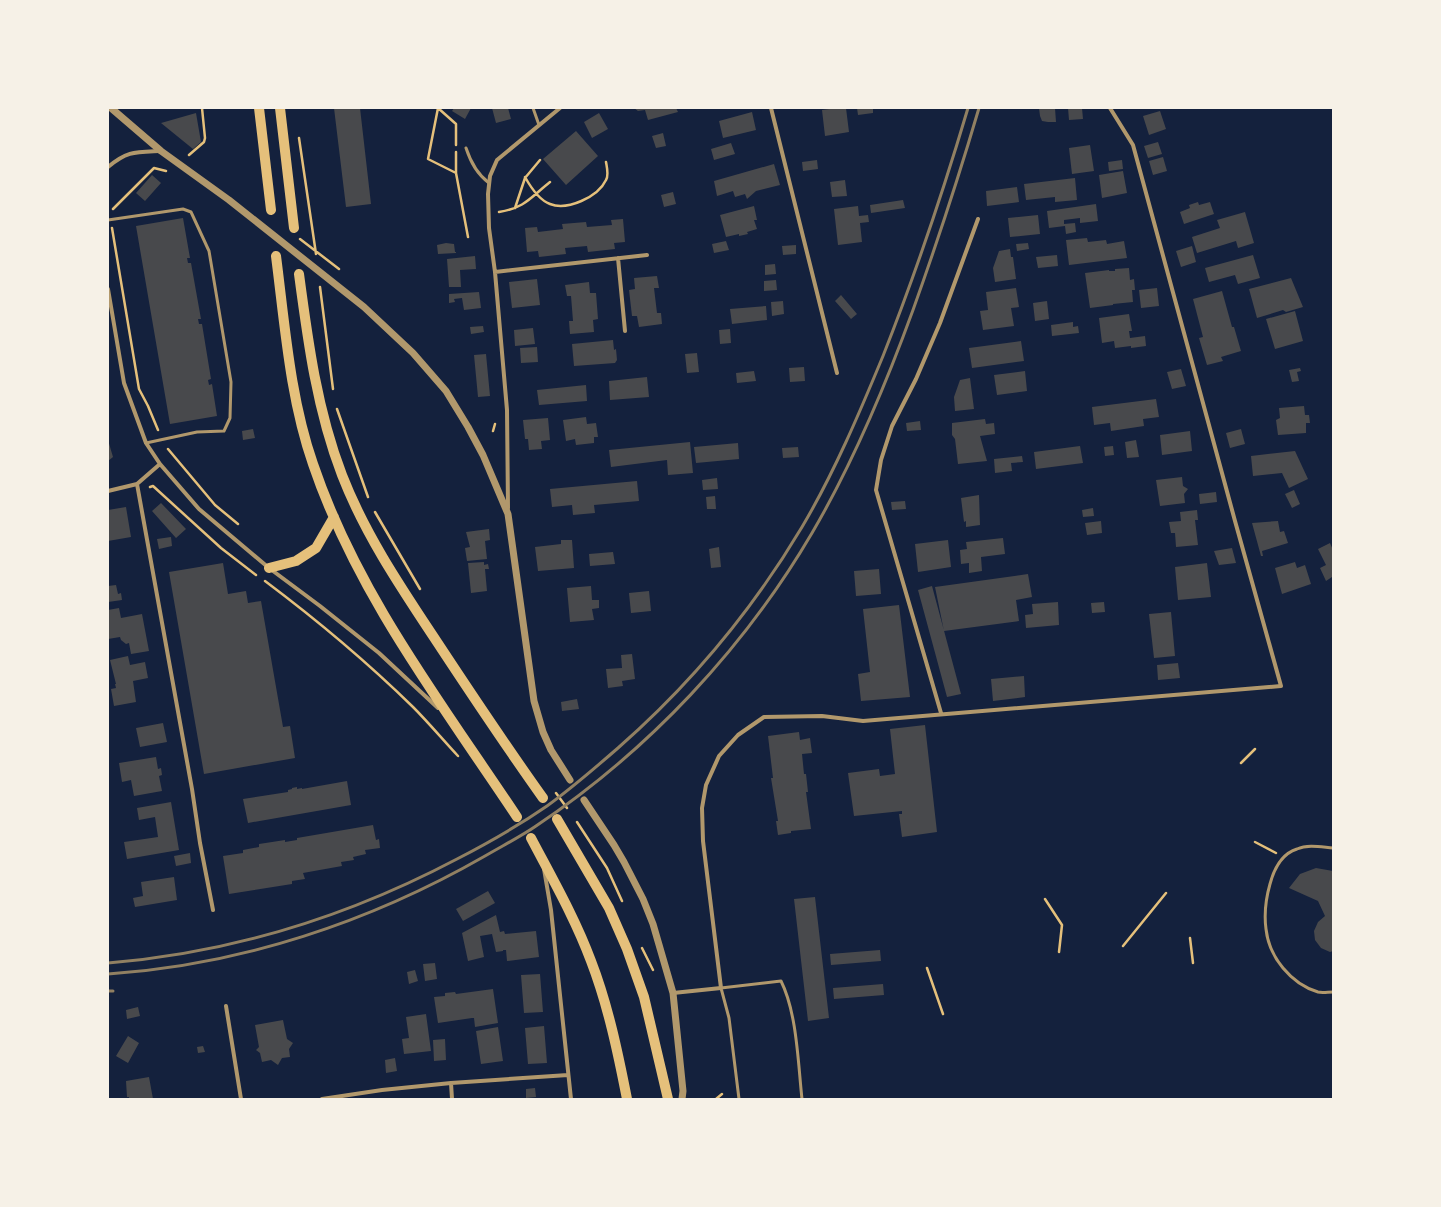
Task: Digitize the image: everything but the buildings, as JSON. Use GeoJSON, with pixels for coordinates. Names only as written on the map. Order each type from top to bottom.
{"type":"FeatureCollection","features":[{"type":"Feature","properties":{"kind":"main road"},"geometry":{"type":"LineString","coordinates":[[259,108],[271,210]]}},
{"type":"Feature","properties":{"kind":"main road"},"geometry":{"type":"LineString","coordinates":[[280,108],[294,228]]}},
{"type":"Feature","properties":{"kind":"main road"},"geometry":{"type":"LineString","coordinates":[[276,256],[296,405],[313,464],[334,517],[353,560],[374,599],[448,716],[517,817]]}},
{"type":"Feature","properties":{"kind":"main road"},"geometry":{"type":"LineString","coordinates":[[299,274],[308,341],[320,400],[334,451],[352,498],[374,542],[398,583],[543,798]]}},
{"type":"Feature","properties":{"kind":"main road"},"geometry":{"type":"LineString","coordinates":[[268,568],[296,561],[316,548],[334,517]]}},
{"type":"Feature","properties":{"kind":"main road"},"geometry":{"type":"LineString","coordinates":[[557,820],[609,908],[627,949],[644,997],[668,1099]]}},
{"type":"Feature","properties":{"kind":"main road"},"geometry":{"type":"LineString","coordinates":[[531,838],[580,933],[592,962],[611,1024],[627,1099]]}},
{"type":"Feature","properties":{"kind":"street"},"geometry":{"type":"LineString","coordinates":[[111,108],[161,150],[229,200],[345,292],[398,338],[446,391],[483,455],[508,514]]}},
{"type":"Feature","properties":{"kind":"street"},"geometry":{"type":"LineString","coordinates":[[560,108],[497,160],[490,176],[489,183],[489,228],[507,410],[508,514],[534,701],[543,732],[551,750],[570,780]]}},
{"type":"Feature","properties":{"kind":"street"},"geometry":{"type":"LineString","coordinates":[[771,108],[837,373]]}},
{"type":"Feature","properties":{"kind":"street"},"geometry":{"type":"LineString","coordinates":[[673,993],[721,988],[703,842],[702,808],[706,785],[719,756],[738,735],[764,717],[822,716],[863,721],[942,713],[1282,686],[1235,520],[1134,145],[1110,108]]}},
{"type":"Feature","properties":{"kind":"street"},"geometry":{"type":"LineString","coordinates":[[108,167],[126,154],[161,150]]}},
{"type":"Feature","properties":{"kind":"street"},"geometry":{"type":"LineString","coordinates":[[942,713],[876,490],[881,460],[892,426],[916,379],[940,323],[978,219]]}},
{"type":"Feature","properties":{"kind":"street"},"geometry":{"type":"LineString","coordinates":[[494,272],[647,255]]}},
{"type":"Feature","properties":{"kind":"street"},"geometry":{"type":"LineString","coordinates":[[618,258],[625,331]]}},
{"type":"Feature","properties":{"kind":"street"},"geometry":{"type":"LineString","coordinates":[[108,289],[124,383],[146,442],[160,464],[199,509],[268,568],[320,606],[379,653],[448,716]]}},
{"type":"Feature","properties":{"kind":"street"},"geometry":{"type":"LineString","coordinates":[[108,491],[137,484],[160,464]]}},
{"type":"Feature","properties":{"kind":"street"},"geometry":{"type":"LineString","coordinates":[[137,484],[213,910]]}},
{"type":"Feature","properties":{"kind":"street"},"geometry":{"type":"LineString","coordinates":[[584,800],[614,845],[643,899],[653,924],[673,993],[683,1091],[682,1099]]}},
{"type":"Feature","properties":{"kind":"street"},"geometry":{"type":"LineString","coordinates":[[542,859],[550,910],[571,1099]]}},
{"type":"Feature","properties":{"kind":"street"},"geometry":{"type":"LineString","coordinates":[[226,1006],[241,1099]]}},
{"type":"Feature","properties":{"kind":"street"},"geometry":{"type":"LineString","coordinates":[[322,1099],[382,1090],[568,1074]]}},
{"type":"Feature","properties":{"kind":"street"},"geometry":{"type":"LineString","coordinates":[[451,1083],[452,1099]]}},
{"type":"Feature","properties":{"kind":"lane"},"geometry":{"type":"LineString","coordinates":[[533,108],[539,125]]}},
{"type":"Feature","properties":{"kind":"lane"},"geometry":{"type":"LineString","coordinates":[[466,148],[470,162],[481,177],[489,183]]}},
{"type":"Feature","properties":{"kind":"lane"},"geometry":{"type":"LineString","coordinates":[[108,220],[183,209],[191,212],[209,251],[231,382],[230,418],[224,431],[197,432],[146,442]]}},
{"type":"Feature","properties":{"kind":"lane"},"geometry":{"type":"LineString","coordinates":[[1333,848],[1315,846],[1297,849],[1283,857],[1273,873],[1265,911],[1266,930],[1272,951],[1285,971],[1300,985],[1319,992],[1333,992]]}},
{"type":"Feature","properties":{"kind":"lane"},"geometry":{"type":"LineString","coordinates":[[739,1099],[730,1018],[721,988],[781,981],[786,991],[791,1011],[802,1099]]}},
{"type":"Feature","properties":{"kind":"path"},"geometry":{"type":"LineString","coordinates":[[189,155],[204,142],[205,138],[202,108]]}},
{"type":"Feature","properties":{"kind":"path"},"geometry":{"type":"LineString","coordinates":[[438,108],[428,160],[456,173]]}},
{"type":"Feature","properties":{"kind":"path"},"geometry":{"type":"LineString","coordinates":[[438,108],[456,124],[456,173],[468,237]]}},
{"type":"Feature","properties":{"kind":"path"},"geometry":{"type":"LineString","coordinates":[[299,138],[316,258]]}},
{"type":"Feature","properties":{"kind":"path"},"geometry":{"type":"LineString","coordinates":[[516,208],[520,189],[526,177],[540,160]]}},
{"type":"Feature","properties":{"kind":"path"},"geometry":{"type":"LineString","coordinates":[[526,177],[532,188],[545,202],[550,204],[570,205],[591,196],[602,186],[606,180],[608,171],[606,162]]}},
{"type":"Feature","properties":{"kind":"path"},"geometry":{"type":"LineString","coordinates":[[166,171],[154,168],[112,210],[113,233],[139,388],[161,439],[215,505],[238,524]]}},
{"type":"Feature","properties":{"kind":"path"},"geometry":{"type":"LineString","coordinates":[[502,212],[516,208],[527,202],[550,182]]}},
{"type":"Feature","properties":{"kind":"path"},"geometry":{"type":"LineString","coordinates":[[319,282],[333,391]]}},
{"type":"Feature","properties":{"kind":"path"},"geometry":{"type":"LineString","coordinates":[[336,406],[370,503]]}},
{"type":"Feature","properties":{"kind":"path"},"geometry":{"type":"LineString","coordinates":[[137,484],[143,490],[153,486],[221,548],[257,575]]}},
{"type":"Feature","properties":{"kind":"path"},"geometry":{"type":"LineString","coordinates":[[374,510],[421,590]]}},
{"type":"Feature","properties":{"kind":"path"},"geometry":{"type":"LineString","coordinates":[[264,580],[294,602],[380,677],[414,708],[443,740]]}},
{"type":"Feature","properties":{"kind":"path"},"geometry":{"type":"LineString","coordinates":[[1241,763],[1254,749]]}},
{"type":"Feature","properties":{"kind":"path"},"geometry":{"type":"LineString","coordinates":[[556,792],[569,811]]}},
{"type":"Feature","properties":{"kind":"path"},"geometry":{"type":"LineString","coordinates":[[573,817],[608,868],[623,903]]}},
{"type":"Feature","properties":{"kind":"path"},"geometry":{"type":"LineString","coordinates":[[1255,842],[1283,857]]}},
{"type":"Feature","properties":{"kind":"path"},"geometry":{"type":"LineString","coordinates":[[1123,946],[1166,893]]}},
{"type":"Feature","properties":{"kind":"path"},"geometry":{"type":"LineString","coordinates":[[1045,899],[1062,924],[1059,952]]}},
{"type":"Feature","properties":{"kind":"path"},"geometry":{"type":"LineString","coordinates":[[1190,938],[1193,963]]}},
{"type":"Feature","properties":{"kind":"path"},"geometry":{"type":"LineString","coordinates":[[642,945],[654,974]]}},
{"type":"Feature","properties":{"kind":"path"},"geometry":{"type":"LineString","coordinates":[[927,968],[943,1014]]}},
{"type":"Feature","properties":{"kind":"path"},"geometry":{"type":"LineString","coordinates":[[716,1099],[722,1094]]}},
{"type":"Feature","properties":{"kind":"railway"},"geometry":{"type":"LineString","coordinates":[[108,963],[199,951],[244,941],[288,929],[374,898],[457,859],[547,806],[574,785],[645,724],[695,672],[741,617],[783,558],[814,507],[855,421],[895,326],[949,171],[968,108]]}},
{"type":"Feature","properties":{"kind":"railway"},"geometry":{"type":"LineString","coordinates":[[108,974],[158,969],[207,961],[255,950],[350,920],[396,901],[441,880],[530,830],[577,797],[617,765],[655,731],[724,657],[756,617],[785,576],[827,506],[855,452],[880,396],[913,310],[948,209],[979,108]]}},
{"type":"Feature","properties":{"kind":"railway"},"geometry":{"type":"LineString","coordinates":[[108,991],[113,991]]}}]}
